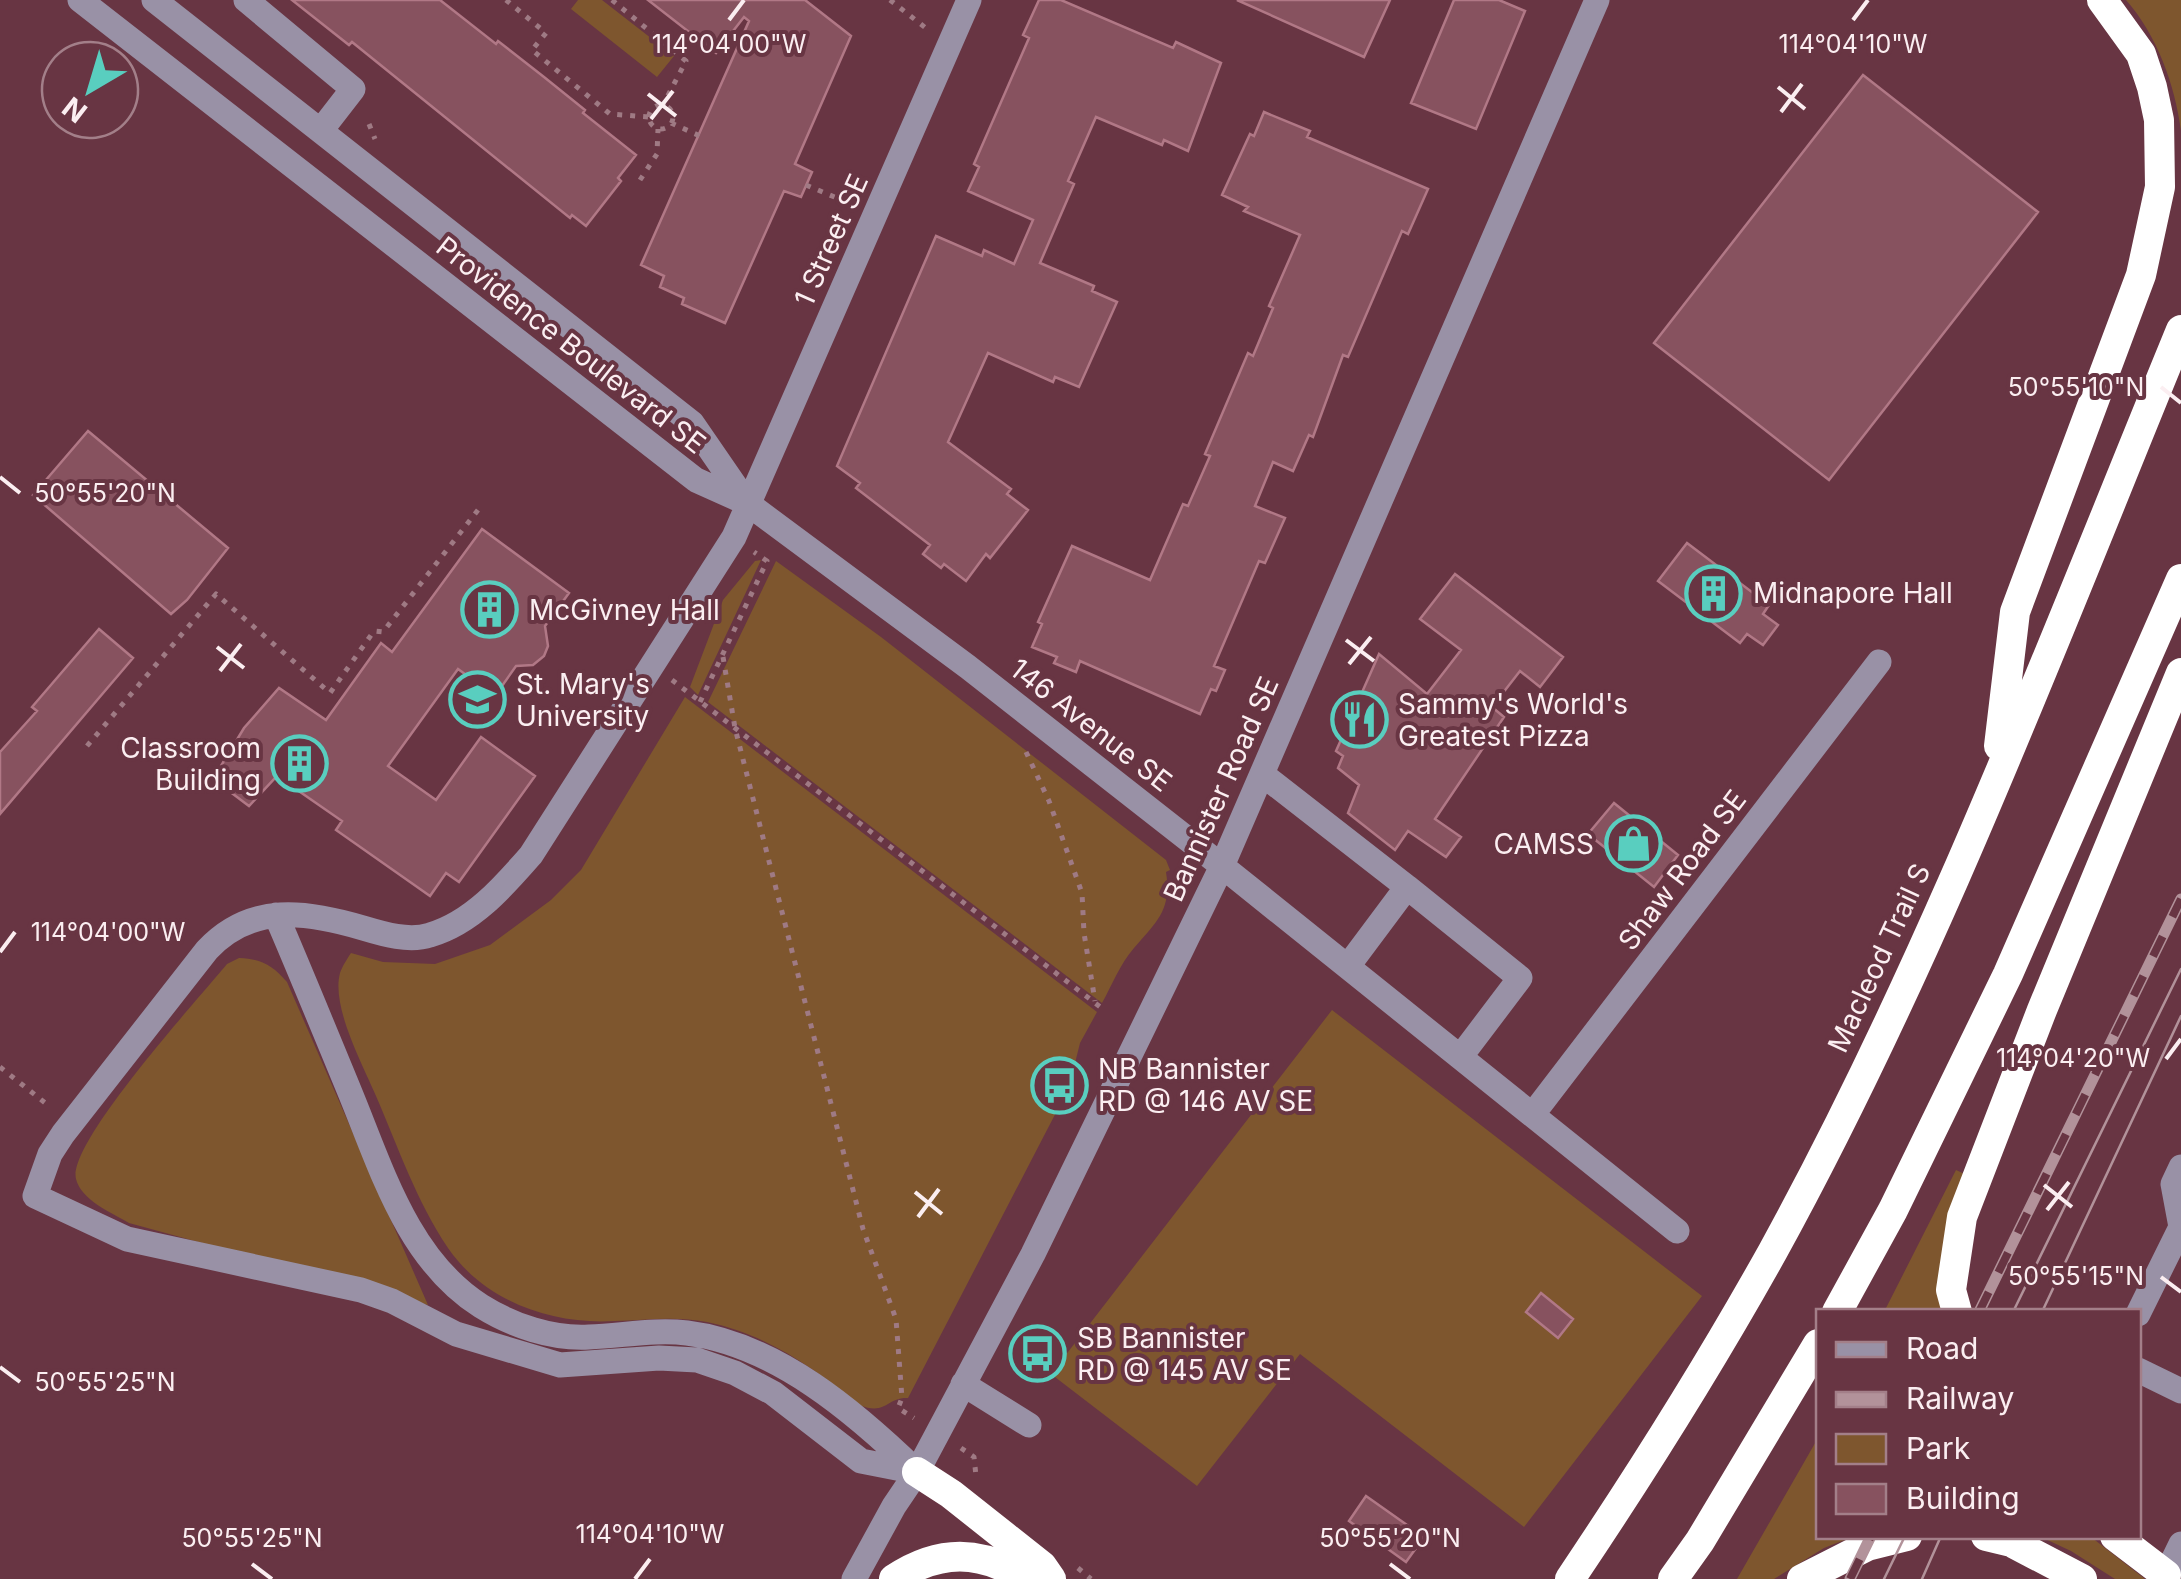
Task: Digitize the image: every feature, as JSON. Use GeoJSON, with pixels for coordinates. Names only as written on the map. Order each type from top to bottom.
{"type":"FeatureCollection","features":[{"type":"Feature","properties":{"kind":"highway"},"geometry":{"type":"LineString","coordinates":[[1995,782],[2015,612],[2141,275],[2160,187],[2159,120],[2152,86],[2140,54],[2102,0]]}},
{"type":"Feature","properties":{"kind":"highway","name":"Macleod Trail S"},"geometry":{"type":"LineString","coordinates":[[1570,1579],[1672,1423],[1774,1247],[1878,1042],[1995,782],[2181,330]]}},
{"type":"Feature","properties":{"kind":"highway"},"geometry":{"type":"LineString","coordinates":[[1839,1309],[1893,1210],[2008,974],[2181,579]]}},
{"type":"Feature","properties":{"kind":"highway"},"geometry":{"type":"LineString","coordinates":[[1957,1309],[1951,1290],[1962,1217],[2042,1010],[2181,673]]}},
{"type":"Feature","properties":{"kind":"highway"},"geometry":{"type":"LineString","coordinates":[[1674,1579],[1816,1347]]}},
{"type":"Feature","properties":{"kind":"highway"},"geometry":{"type":"LineString","coordinates":[[917,1472],[1042,1566],[1051,1579]]}},
{"type":"Feature","properties":{"kind":"highway"},"geometry":{"type":"LineString","coordinates":[[1802,1579],[1867,1546],[1894,1539]]}},
{"type":"Feature","properties":{"kind":"highway"},"geometry":{"type":"LineString","coordinates":[[1998,1539],[2082,1579]]}},
{"type":"Feature","properties":{"kind":"highway"},"geometry":{"type":"LineString","coordinates":[[2119,1539],[2166,1575]]}},
{"type":"Feature","properties":{"kind":"highway"},"geometry":{"type":"LineString","coordinates":[[894,1579],[948,1556],[1001,1562],[1025,1579]]}},
{"type":"Feature","properties":{"kind":"street","name":"Providence Boulevard SE"},"geometry":{"type":"LineString","coordinates":[[80,0],[696,480],[747,503]]}},
{"type":"Feature","properties":{"kind":"street","name":"Providence Boulevard SE"},"geometry":{"type":"LineString","coordinates":[[154,0],[692,423],[747,503]]}},
{"type":"Feature","properties":{"kind":"street"},"geometry":{"type":"LineString","coordinates":[[246,0],[353,89],[322,130]]}},
{"type":"Feature","properties":{"kind":"street","name":"1 Street SE"},"geometry":{"type":"LineString","coordinates":[[276,915],[308,913],[381,934],[429,936],[470,913],[506,884],[531,855],[734,537],[969,0]]}},
{"type":"Feature","properties":{"kind":"street","name":"Bannister Road SE"},"geometry":{"type":"LineString","coordinates":[[854,1579],[917,1472],[1033,1254],[1222,866],[1597,0]]}},
{"type":"Feature","properties":{"kind":"street","name":"146 Avenue SE"},"geometry":{"type":"LineString","coordinates":[[747,503],[968,667],[1462,1056],[1677,1231]]}},
{"type":"Feature","properties":{"kind":"street","name":"Shaw Road SE"},"geometry":{"type":"LineString","coordinates":[[1533,1114],[1878,662]]}},
{"type":"Feature","properties":{"kind":"street"},"geometry":{"type":"LineString","coordinates":[[1262,774],[1520,978],[1462,1056]]}},
{"type":"Feature","properties":{"kind":"street"},"geometry":{"type":"LineString","coordinates":[[1348,966],[1407,887]]}},
{"type":"Feature","properties":{"kind":"street"},"geometry":{"type":"LineString","coordinates":[[276,915],[399,1211],[433,1261],[480,1306],[544,1333],[586,1338],[689,1333],[748,1352],[786,1369],[870,1427],[917,1472],[861,1461],[772,1394],[735,1373],[697,1360],[659,1358],[560,1364],[456,1334],[392,1301],[361,1290],[127,1239],[35,1196],[50,1154],[71,1123],[214,942],[225,932],[276,915]]}},
{"type":"Feature","properties":{"kind":"street"},"geometry":{"type":"LineString","coordinates":[[2140,1309],[2181,1227],[2173,1184],[2181,1167]]}},
{"type":"Feature","properties":{"kind":"street"},"geometry":{"type":"LineString","coordinates":[[2141,1371],[2181,1391]]}},
{"type":"Feature","properties":{"kind":"street"},"geometry":{"type":"LineString","coordinates":[[963,1384],[1029,1424]]}},
{"type":"Feature","properties":{"kind":"street"},"geometry":{"type":"LineString","coordinates":[[2166,1575],[2181,1544]]}},
{"type":"Feature","properties":{"kind":"path"},"geometry":{"type":"LineString","coordinates":[[506,0],[546,33],[532,50],[610,114],[648,116]]}},
{"type":"Feature","properties":{"kind":"path"},"geometry":{"type":"LineString","coordinates":[[612,0],[686,61],[663,104],[655,106],[648,116]]}},
{"type":"Feature","properties":{"kind":"path"},"geometry":{"type":"LineString","coordinates":[[890,0],[930,30]]}},
{"type":"Feature","properties":{"kind":"path"},"geometry":{"type":"LineString","coordinates":[[663,104],[672,112],[671,123]]}},
{"type":"Feature","properties":{"kind":"path"},"geometry":{"type":"LineString","coordinates":[[648,116],[658,129]]}},
{"type":"Feature","properties":{"kind":"path"},"geometry":{"type":"LineString","coordinates":[[658,129],[671,123],[700,136]]}},
{"type":"Feature","properties":{"kind":"path"},"geometry":{"type":"LineString","coordinates":[[640,180],[657,154],[658,129]]}},
{"type":"Feature","properties":{"kind":"path"},"geometry":{"type":"LineString","coordinates":[[806,185],[851,204]]}},
{"type":"Feature","properties":{"kind":"path"},"geometry":{"type":"LineString","coordinates":[[87,746],[216,594],[330,693],[374,631],[383,632],[478,510]]}},
{"type":"Feature","properties":{"kind":"path"},"geometry":{"type":"LineString","coordinates":[[700,702],[767,561],[734,537]]}},
{"type":"Feature","properties":{"kind":"path"},"geometry":{"type":"LineString","coordinates":[[723,654],[735,728],[864,1230],[896,1319],[902,1398],[898,1408]]}},
{"type":"Feature","properties":{"kind":"path"},"geometry":{"type":"LineString","coordinates":[[652,665],[1103,1009]]}},
{"type":"Feature","properties":{"kind":"path"},"geometry":{"type":"LineString","coordinates":[[1026,752],[1082,893],[1084,933],[1096,1004]]}},
{"type":"Feature","properties":{"kind":"path"},"geometry":{"type":"LineString","coordinates":[[0,1066],[71,1123]]}},
{"type":"Feature","properties":{"kind":"green space"},"geometry":{"type":"Polygon","coordinates":[[[578,0],[602,0],[674,56],[657,77],[571,9],[578,0]]]}},
{"type":"Feature","properties":{"kind":"green space"},"geometry":{"type":"Polygon","coordinates":[[[2126,0],[2181,0],[2181,131],[2163,61],[2126,0]]]}},
{"type":"Feature","properties":{"kind":"green space"},"geometry":{"type":"Polygon","coordinates":[[[761,560],[698,695],[690,687],[723,600],[755,561],[761,560]]]}},
{"type":"Feature","properties":{"kind":"green space"},"geometry":{"type":"Polygon","coordinates":[[[776,561],[881,637],[1166,860],[1170,870],[1166,872],[1165,906],[1124,961],[1102,1003],[708,702],[776,561]]]}},
{"type":"Feature","properties":{"kind":"green space"},"geometry":{"type":"Polygon","coordinates":[[[685,697],[1097,1012],[1080,1043],[1069,1087],[1061,1084],[1055,1096],[1062,1101],[908,1398],[881,1407],[859,1405],[788,1354],[729,1327],[684,1319],[568,1319],[522,1306],[481,1283],[448,1248],[427,1212],[344,1019],[338,987],[340,973],[351,953],[383,962],[435,964],[490,945],[551,900],[581,870],[685,697]]]}},
{"type":"Feature","properties":{"kind":"green space"},"geometry":{"type":"Polygon","coordinates":[[[239,958],[266,964],[287,982],[428,1305],[129,1223],[98,1205],[79,1187],[79,1161],[113,1104],[227,964],[239,958]]]}},
{"type":"Feature","properties":{"kind":"green space"},"geometry":{"type":"Polygon","coordinates":[[[1332,1010],[1702,1296],[1524,1527],[1300,1354],[1197,1486],[1051,1374],[1332,1010]]]}},
{"type":"Feature","properties":{"kind":"green space"},"geometry":{"type":"Polygon","coordinates":[[[1956,1170],[1969,1176],[1949,1309],[1886,1309],[1956,1170]]]}},
{"type":"Feature","properties":{"kind":"green space"},"geometry":{"type":"Polygon","coordinates":[[[1816,1441],[1816,1539],[1847,1539],[1824,1548],[1774,1579],[1737,1579],[1816,1441]]]}},
{"type":"Feature","properties":{"kind":"green space"},"geometry":{"type":"Polygon","coordinates":[[[2045,1539],[2094,1539],[2145,1579],[2115,1579],[2045,1539]]]}},
{"type":"Feature","properties":{"kind":"building"},"geometry":{"type":"Polygon","coordinates":[[[292,0],[440,0],[544,77],[636,155],[586,226],[572,215],[570,218],[352,42],[349,45],[292,0]]]}},
{"type":"Feature","properties":{"kind":"building"},"geometry":{"type":"Polygon","coordinates":[[[648,0],[805,0],[851,36],[795,164],[812,172],[801,197],[784,191],[725,323],[682,304],[684,298],[660,287],[664,276],[641,265],[749,21],[744,17],[716,53],[648,0]]]}},
{"type":"Feature","properties":{"kind":"building"},"geometry":{"type":"Polygon","coordinates":[[[1039,0],[1061,0],[1173,48],[1176,42],[1221,63],[1188,151],[1164,140],[1162,145],[1096,117],[1068,181],[1074,184],[1040,263],[1094,286],[1092,291],[1117,302],[1079,387],[1055,377],[1053,382],[988,353],[948,442],[1011,489],[1007,494],[1028,510],[966,581],[923,554],[930,545],[856,488],[860,483],[837,466],[936,236],[982,256],[984,250],[1014,264],[1033,220],[968,191],[979,167],[974,164],[1029,38],[1023,35],[1039,0]]]}},
{"type":"Feature","properties":{"kind":"building"},"geometry":{"type":"Polygon","coordinates":[[[1237,0],[1390,0],[1364,57],[1237,0]]]}},
{"type":"Feature","properties":{"kind":"building"},"geometry":{"type":"Polygon","coordinates":[[[1454,0],[1499,0],[1525,11],[1476,129],[1411,103],[1454,0]]]}},
{"type":"Feature","properties":{"kind":"building"},"geometry":{"type":"Polygon","coordinates":[[[1863,75],[2038,212],[1829,480],[1654,343],[1863,75]]]}},
{"type":"Feature","properties":{"kind":"building"},"geometry":{"type":"Polygon","coordinates":[[[1264,112],[1310,131],[1307,137],[1428,189],[1408,234],[1402,231],[1348,357],[1343,355],[1313,437],[1309,435],[1293,471],[1273,462],[1255,506],[1285,518],[1265,563],[1259,561],[1214,666],[1225,670],[1200,714],[1080,661],[1076,672],[1054,663],[1057,657],[1032,647],[1042,624],[1038,622],[1072,546],[1150,580],[1183,504],[1188,506],[1210,456],[1205,454],[1248,353],[1253,356],[1273,308],[1269,306],[1300,235],[1244,211],[1248,207],[1222,195],[1264,112]]]}},
{"type":"Feature","properties":{"kind":"building"},"geometry":{"type":"Polygon","coordinates":[[[88,431],[228,548],[171,614],[33,495],[88,431]]]}},
{"type":"Feature","properties":{"kind":"building","name":"Classroom Building"},"geometry":{"type":"Polygon","coordinates":[[[482,529],[569,593],[545,626],[548,646],[544,656],[533,665],[516,666],[495,696],[458,669],[388,766],[436,800],[481,737],[535,776],[459,882],[446,873],[430,896],[336,830],[342,821],[277,776],[249,806],[213,779],[244,728],[279,688],[326,720],[381,643],[392,652],[482,529]]]}},
{"type":"Feature","properties":{"kind":"building","name":"Midnapore Hall"},"geometry":{"type":"Polygon","coordinates":[[[1687,543],[1769,605],[1763,614],[1778,625],[1763,645],[1747,634],[1740,643],[1658,581],[1687,543]]]}},
{"type":"Feature","properties":{"kind":"building"},"geometry":{"type":"Polygon","coordinates":[[[1455,574],[1563,657],[1540,687],[1520,671],[1492,707],[1504,717],[1435,819],[1461,837],[1446,857],[1408,831],[1395,850],[1348,813],[1359,785],[1338,768],[1343,756],[1336,751],[1379,654],[1427,694],[1461,650],[1420,619],[1455,574]]]}},
{"type":"Feature","properties":{"kind":"building"},"geometry":{"type":"Polygon","coordinates":[[[99,629],[133,658],[0,814],[0,752],[37,711],[32,707],[99,629]]]}},
{"type":"Feature","properties":{"kind":"building","name":"CAMSS"},"geometry":{"type":"Polygon","coordinates":[[[1614,803],[1678,855],[1654,887],[1588,834],[1614,803]]]}},
{"type":"Feature","properties":{"kind":"building"},"geometry":{"type":"Polygon","coordinates":[[[1541,1293],[1573,1319],[1558,1338],[1526,1312],[1541,1293]]]}},
{"type":"Feature","properties":{"kind":"building"},"geometry":{"type":"Polygon","coordinates":[[[1366,1496],[1424,1537],[1406,1562],[1349,1521],[1366,1496]]]}},
{"type":"Feature","properties":{"kind":"tram line"},"geometry":{"type":"LineString","coordinates":[[2014,1309],[2181,969]]}},
{"type":"Feature","properties":{"kind":"tram line"},"geometry":{"type":"LineString","coordinates":[[2043,1309],[2181,1016]]}},
{"type":"Feature","properties":{"kind":"tram line"},"geometry":{"type":"LineString","coordinates":[[1884,1579],[1904,1539]]}},
{"type":"Feature","properties":{"kind":"tram line"},"geometry":{"type":"LineString","coordinates":[[1922,1579],[1940,1539]]}},
{"type":"Feature","properties":{"kind":"railway"},"geometry":{"type":"LineString","coordinates":[[1980,1309],[2181,899]]}},
{"type":"Feature","properties":{"kind":"railway"},"geometry":{"type":"LineString","coordinates":[[1850,1579],[1870,1539]]}},
{"type":"Feature","properties":{"kind":"place","name":"Midnapore Hall"},"geometry":{"type":"Point","coordinates":[1714,593]}},
{"type":"Feature","properties":{"kind":"place","name":"McGivney Hall"},"geometry":{"type":"Point","coordinates":[490,610]}},
{"type":"Feature","properties":{"kind":"place","name":"St. Mary's University"},"geometry":{"type":"Point","coordinates":[477,700]}},
{"type":"Feature","properties":{"kind":"place","name":"Sammy's World's Greatest Pizza"},"geometry":{"type":"Point","coordinates":[1359,720]}},
{"type":"Feature","properties":{"kind":"place","name":"Classroom Building"},"geometry":{"type":"Point","coordinates":[300,764]}},
{"type":"Feature","properties":{"kind":"place","name":"CAMSS"},"geometry":{"type":"Point","coordinates":[1633,844]}},
{"type":"Feature","properties":{"kind":"place","name":"NB Bannister RD @ 146 AV SE"},"geometry":{"type":"Point","coordinates":[1059,1085]}},
{"type":"Feature","properties":{"kind":"place","name":"SB Bannister RD @ 145 AV SE"},"geometry":{"type":"Point","coordinates":[1038,1354]}}]}
